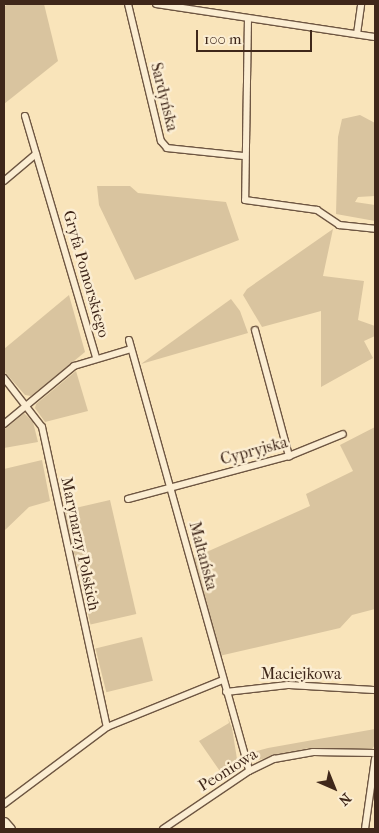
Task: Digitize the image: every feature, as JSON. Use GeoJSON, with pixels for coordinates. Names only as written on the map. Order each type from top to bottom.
{"type":"FeatureCollection","features":[{"type":"Feature","properties":{"kind":"street","name":"Sardyńska"},"geometry":{"type":"LineString","coordinates":[[128,4],[161,142],[167,148],[243,156]]}},
{"type":"Feature","properties":{"kind":"street"},"geometry":{"type":"LineString","coordinates":[[156,4],[375,37]]}},
{"type":"Feature","properties":{"kind":"street"},"geometry":{"type":"LineString","coordinates":[[357,34],[362,4]]}},
{"type":"Feature","properties":{"kind":"street"},"geometry":{"type":"LineString","coordinates":[[248,18],[243,195],[247,201],[317,210],[339,225],[375,229]]}},
{"type":"Feature","properties":{"kind":"street","name":"Gryfa Pomorskiego"},"geometry":{"type":"LineString","coordinates":[[4,424],[74,366],[96,358],[25,116]]}},
{"type":"Feature","properties":{"kind":"street"},"geometry":{"type":"LineString","coordinates":[[4,181],[36,154]]}},
{"type":"Feature","properties":{"kind":"street"},"geometry":{"type":"LineString","coordinates":[[255,330],[289,456]]}},
{"type":"Feature","properties":{"kind":"street","name":"Maltańska"},"geometry":{"type":"LineString","coordinates":[[128,340],[249,771]]}},
{"type":"Feature","properties":{"kind":"street"},"geometry":{"type":"LineString","coordinates":[[96,358],[131,349]]}},
{"type":"Feature","properties":{"kind":"street","name":"Marynarzy Polskich"},"geometry":{"type":"LineString","coordinates":[[4,378],[27,405],[42,427],[107,727]]}},
{"type":"Feature","properties":{"kind":"street","name":"Cypryjska"},"geometry":{"type":"LineString","coordinates":[[128,499],[289,456],[343,434]]}},
{"type":"Feature","properties":{"kind":"street"},"geometry":{"type":"LineString","coordinates":[[4,804],[107,727],[223,680]]}},
{"type":"Feature","properties":{"kind":"street","name":"Maciejkowa"},"geometry":{"type":"LineString","coordinates":[[226,692],[297,685],[375,690]]}},
{"type":"Feature","properties":{"kind":"street","name":"Peoniowa"},"geometry":{"type":"LineString","coordinates":[[163,829],[249,771],[274,760],[298,754],[375,753]]}},
{"type":"Feature","properties":{"kind":"street"},"geometry":{"type":"LineString","coordinates":[[365,829],[375,759]]}},
{"type":"Feature","properties":{"kind":"street"},"geometry":{"type":"LineString","coordinates":[[4,822],[10,829]]}},
{"type":"Feature","properties":{"kind":"shaded area"},"geometry":{"type":"Polygon","coordinates":[[[8,4],[44,4],[58,61],[4,104],[4,7],[8,4]]]}},
{"type":"Feature","properties":{"kind":"shaded area"},"geometry":{"type":"Polygon","coordinates":[[[360,115],[375,123],[375,196],[358,197],[355,202],[375,205],[375,221],[336,214],[338,137],[342,119],[360,115]]]}},
{"type":"Feature","properties":{"kind":"shaded area"},"geometry":{"type":"Polygon","coordinates":[[[97,186],[130,186],[138,193],[226,202],[239,240],[135,280],[99,205],[97,186]]]}},
{"type":"Feature","properties":{"kind":"shaded area"},"geometry":{"type":"Polygon","coordinates":[[[333,229],[323,276],[364,281],[358,320],[375,326],[375,336],[364,341],[373,358],[321,387],[321,311],[262,327],[243,295],[247,289],[333,229]]]}},
{"type":"Feature","properties":{"kind":"shaded area"},"geometry":{"type":"Polygon","coordinates":[[[69,295],[85,352],[31,396],[25,395],[4,371],[4,349],[69,295]]]}},
{"type":"Feature","properties":{"kind":"shaded area"},"geometry":{"type":"Polygon","coordinates":[[[231,299],[240,311],[248,333],[141,364],[231,299]]]}},
{"type":"Feature","properties":{"kind":"shaded area"},"geometry":{"type":"Polygon","coordinates":[[[76,371],[88,411],[45,422],[35,408],[36,404],[76,371]]]}},
{"type":"Feature","properties":{"kind":"shaded area"},"geometry":{"type":"Polygon","coordinates":[[[24,413],[33,422],[38,442],[4,448],[4,430],[24,413]]]}},
{"type":"Feature","properties":{"kind":"shaded area"},"geometry":{"type":"Polygon","coordinates":[[[375,427],[375,609],[352,615],[340,628],[219,656],[193,558],[310,506],[306,494],[353,471],[340,445],[375,427]]]}},
{"type":"Feature","properties":{"kind":"shaded area"},"geometry":{"type":"Polygon","coordinates":[[[42,460],[50,501],[29,507],[4,531],[4,469],[42,460]]]}},
{"type":"Feature","properties":{"kind":"shaded area"},"geometry":{"type":"Polygon","coordinates":[[[110,500],[136,614],[91,625],[64,511],[110,500]]]}},
{"type":"Feature","properties":{"kind":"shaded area"},"geometry":{"type":"Polygon","coordinates":[[[142,637],[153,681],[106,692],[95,649],[142,637]]]}},
{"type":"Feature","properties":{"kind":"shaded area"},"geometry":{"type":"Polygon","coordinates":[[[228,718],[232,728],[237,759],[235,769],[224,777],[199,741],[229,723],[228,718]]]}},
{"type":"Feature","properties":{"kind":"shaded area"},"geometry":{"type":"Polygon","coordinates":[[[375,729],[375,745],[372,749],[309,748],[254,761],[252,759],[253,752],[268,748],[375,729]]]}}]}
